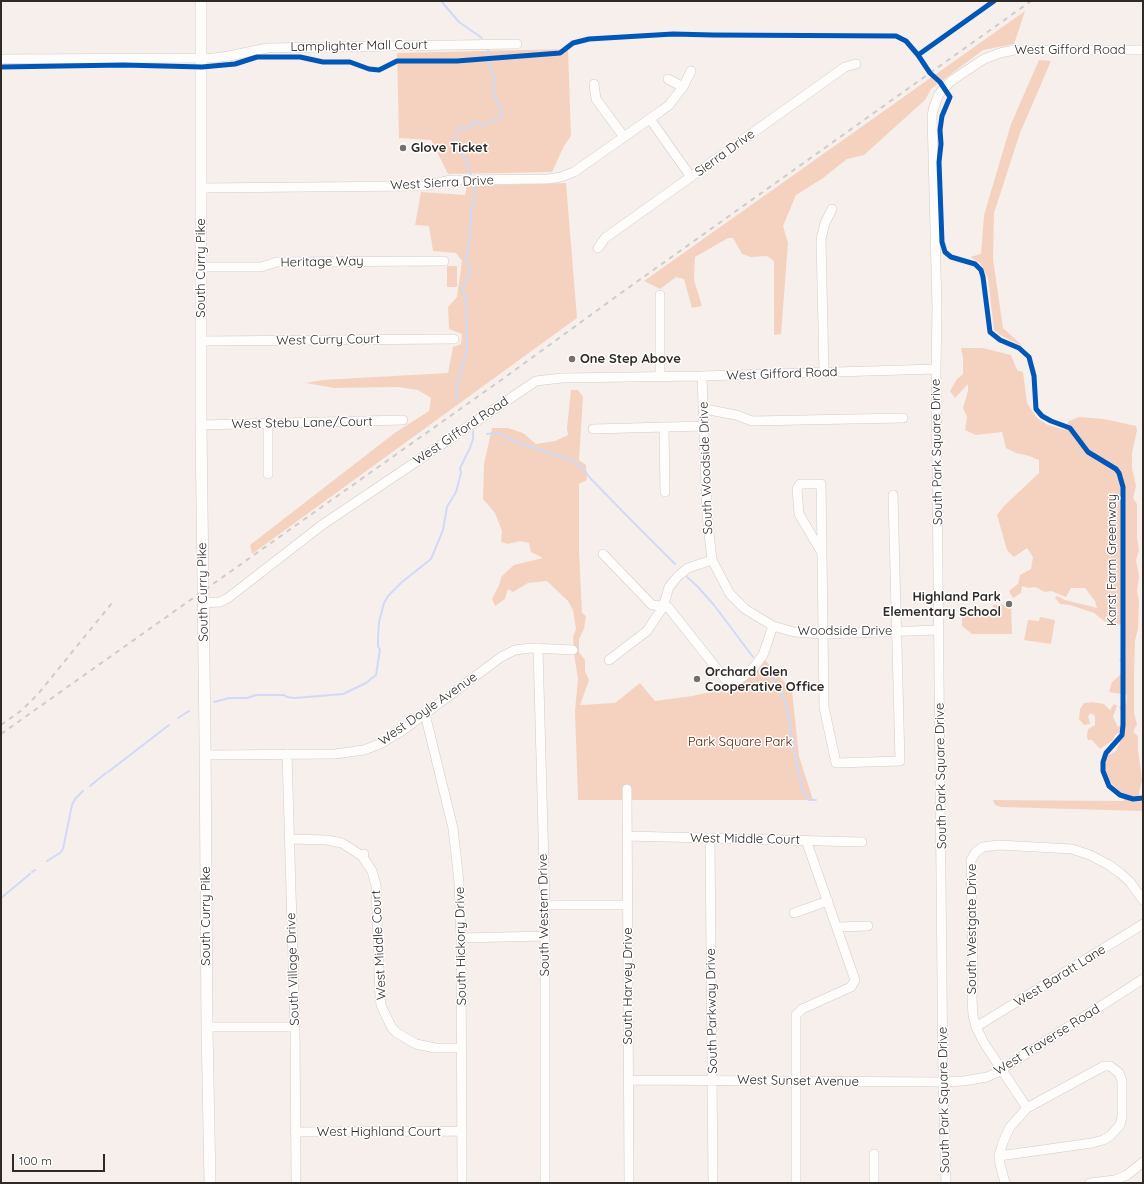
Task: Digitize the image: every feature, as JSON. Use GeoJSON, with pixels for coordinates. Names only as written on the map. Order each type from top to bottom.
{"type":"FeatureCollection","features":[{"type":"Feature","properties":{"kind":"main road","name":"South Curry Pike"},"geometry":{"type":"LineString","coordinates":[[201,1],[201,425],[210,1183]]}},
{"type":"Feature","properties":{"kind":"street","name":"Lamplighter Mall Court"},"geometry":{"type":"LineString","coordinates":[[1,59],[202,58],[229,56],[267,48],[517,44]]}},
{"type":"Feature","properties":{"kind":"street","name":"West Gifford Road"},"geometry":{"type":"LineString","coordinates":[[203,603],[220,602],[228,598],[322,525],[536,380],[562,378],[702,376],[936,369],[937,308],[932,115],[939,94],[951,81],[974,65],[984,59],[1000,53],[1014,50],[1143,50]]}},
{"type":"Feature","properties":{"kind":"street","name":"Sierra Drive"},"geometry":{"type":"LineString","coordinates":[[598,248],[605,238],[845,67],[856,64]]}},
{"type":"Feature","properties":{"kind":"street","name":"West Sierra Drive"},"geometry":{"type":"LineString","coordinates":[[201,188],[424,186],[451,180],[555,178],[568,175],[669,105],[683,87],[691,70]]}},
{"type":"Feature","properties":{"kind":"street"},"geometry":{"type":"LineString","coordinates":[[668,79],[683,87]]}},
{"type":"Feature","properties":{"kind":"street"},"geometry":{"type":"LineString","coordinates":[[594,84],[596,98],[624,137]]}},
{"type":"Feature","properties":{"kind":"street"},"geometry":{"type":"LineString","coordinates":[[650,119],[691,177]]}},
{"type":"Feature","properties":{"kind":"street"},"geometry":{"type":"LineString","coordinates":[[824,372],[821,239],[825,223],[832,209]]}},
{"type":"Feature","properties":{"kind":"street","name":"Heritage Way"},"geometry":{"type":"LineString","coordinates":[[201,267],[261,268],[277,262],[444,261]]}},
{"type":"Feature","properties":{"kind":"street"},"geometry":{"type":"LineString","coordinates":[[660,295],[660,376]]}},
{"type":"Feature","properties":{"kind":"street","name":"West Curry Court"},"geometry":{"type":"LineString","coordinates":[[201,341],[454,339]]}},
{"type":"Feature","properties":{"kind":"street","name":"South Park Square Drive"},"geometry":{"type":"LineString","coordinates":[[936,369],[946,1183]]}},
{"type":"Feature","properties":{"kind":"street","name":"South Woodside Drive"},"geometry":{"type":"LineString","coordinates":[[702,376],[707,515],[712,560]]}},
{"type":"Feature","properties":{"kind":"street"},"geometry":{"type":"LineString","coordinates":[[704,409],[736,415],[752,421],[903,418]]}},
{"type":"Feature","properties":{"kind":"street","name":"West Stebu Lane/Court"},"geometry":{"type":"LineString","coordinates":[[201,425],[403,420]]}},
{"type":"Feature","properties":{"kind":"street"},"geometry":{"type":"LineString","coordinates":[[268,424],[268,474]]}},
{"type":"Feature","properties":{"kind":"street"},"geometry":{"type":"LineString","coordinates":[[593,429],[704,426]]}},
{"type":"Feature","properties":{"kind":"street"},"geometry":{"type":"LineString","coordinates":[[664,427],[665,492]]}},
{"type":"Feature","properties":{"kind":"street"},"geometry":{"type":"LineString","coordinates":[[822,553],[798,514],[797,490],[800,484],[821,484],[822,553],[824,707],[836,763],[900,761],[894,494]]}},
{"type":"Feature","properties":{"kind":"street"},"geometry":{"type":"LineString","coordinates":[[603,554],[652,605],[668,607],[725,680],[738,681],[754,667],[762,655],[774,626]]}},
{"type":"Feature","properties":{"kind":"street"},"geometry":{"type":"LineString","coordinates":[[609,660],[647,632],[662,607],[669,588],[678,576],[688,568],[712,560]]}},
{"type":"Feature","properties":{"kind":"street","name":"Woodside Drive"},"geometry":{"type":"LineString","coordinates":[[712,560],[730,594],[745,609],[774,626],[794,632],[823,634],[939,630]]}},
{"type":"Feature","properties":{"kind":"street","name":"West Doyle Avenue"},"geometry":{"type":"LineString","coordinates":[[205,755],[346,753],[364,750],[382,743],[425,714],[501,657],[516,650],[538,648],[573,650]]}},
{"type":"Feature","properties":{"kind":"street","name":"South Western Drive"},"geometry":{"type":"LineString","coordinates":[[538,648],[545,905],[546,1183]]}},
{"type":"Feature","properties":{"kind":"street","name":"South Hickory Drive"},"geometry":{"type":"LineString","coordinates":[[425,714],[455,840],[460,882],[462,1183]]}},
{"type":"Feature","properties":{"kind":"street","name":"South Village Drive"},"geometry":{"type":"LineString","coordinates":[[287,754],[295,1027],[296,1183]]}},
{"type":"Feature","properties":{"kind":"street","name":"South Harvey Drive"},"geometry":{"type":"LineString","coordinates":[[626,789],[629,1183]]}},
{"type":"Feature","properties":{"kind":"street","name":"West Middle Court"},"geometry":{"type":"LineString","coordinates":[[627,836],[862,842]]}},
{"type":"Feature","properties":{"kind":"street","name":"South Parkway Drive"},"geometry":{"type":"LineString","coordinates":[[710,838],[713,1183]]}},
{"type":"Feature","properties":{"kind":"street","name":"West Middle Court"},"geometry":{"type":"LineString","coordinates":[[289,839],[327,840],[342,843],[363,855],[372,871],[377,888],[380,996],[381,1005],[389,1022],[397,1034],[410,1042],[421,1046],[435,1048],[462,1048]]}},
{"type":"Feature","properties":{"kind":"street"},"geometry":{"type":"LineString","coordinates":[[796,1183],[795,1018],[797,1012],[852,987],[855,983],[855,978],[806,840]]}},
{"type":"Feature","properties":{"kind":"street","name":"South Westgate Drive"},"geometry":{"type":"LineString","coordinates":[[1027,1108],[984,1043],[976,1027],[973,1015],[971,860],[976,852],[983,847],[999,845],[1072,849],[1090,855],[1109,864],[1130,882],[1143,900]]}},
{"type":"Feature","properties":{"kind":"street"},"geometry":{"type":"LineString","coordinates":[[794,913],[828,901]]}},
{"type":"Feature","properties":{"kind":"street"},"geometry":{"type":"LineString","coordinates":[[545,905],[628,905]]}},
{"type":"Feature","properties":{"kind":"street","name":"West Baratt Lane"},"geometry":{"type":"LineString","coordinates":[[976,1027],[1143,924]]}},
{"type":"Feature","properties":{"kind":"street"},"geometry":{"type":"LineString","coordinates":[[837,927],[868,926]]}},
{"type":"Feature","properties":{"kind":"street"},"geometry":{"type":"LineString","coordinates":[[461,938],[544,936]]}},
{"type":"Feature","properties":{"kind":"street","name":"West Traverse Road"},"geometry":{"type":"LineString","coordinates":[[944,1082],[964,1081],[987,1077],[1002,1070],[1143,979]]}},
{"type":"Feature","properties":{"kind":"street"},"geometry":{"type":"LineString","coordinates":[[207,1027],[295,1027]]}},
{"type":"Feature","properties":{"kind":"street"},"geometry":{"type":"LineString","coordinates":[[999,1156],[1092,1143],[1110,1136],[1120,1125],[1122,1117],[1122,1081],[1119,1073],[1110,1066],[1104,1066],[1027,1108],[1010,1127],[1003,1142],[999,1156],[1005,1183]]}},
{"type":"Feature","properties":{"kind":"street","name":"West Sunset Avenue"},"geometry":{"type":"LineString","coordinates":[[629,1080],[944,1082]]}},
{"type":"Feature","properties":{"kind":"street","name":"West Highland Court"},"geometry":{"type":"LineString","coordinates":[[295,1132],[462,1131]]}},
{"type":"Feature","properties":{"kind":"street"},"geometry":{"type":"LineString","coordinates":[[874,1154],[874,1183]]}},
{"type":"Feature","properties":{"kind":"street"},"geometry":{"type":"LineString","coordinates":[[1090,1183],[1115,1180],[1127,1175],[1143,1162]]}},
{"type":"Feature","properties":{"kind":"green space"},"geometry":{"type":"Polygon","coordinates":[[[1025,11],[1014,44],[983,50],[931,89],[925,100],[864,155],[847,159],[823,178],[796,195],[783,226],[788,243],[781,334],[774,335],[774,261],[767,256],[751,257],[742,254],[733,238],[728,238],[695,257],[694,280],[702,306],[692,308],[684,279],[676,277],[660,289],[644,281],[1025,11]]]}},
{"type":"Feature","properties":{"kind":"green space"},"geometry":{"type":"Polygon","coordinates":[[[568,49],[571,136],[564,146],[552,172],[448,174],[431,140],[399,138],[397,53],[568,49]]]}},
{"type":"Feature","properties":{"kind":"green space"},"geometry":{"type":"Polygon","coordinates":[[[1039,60],[1051,61],[1020,133],[994,213],[993,259],[1003,328],[1024,347],[1002,336],[994,330],[988,278],[980,263],[970,257],[981,254],[984,215],[1011,124],[1039,60]]]}},
{"type":"Feature","properties":{"kind":"green space"},"geometry":{"type":"Polygon","coordinates":[[[566,183],[577,318],[252,554],[250,545],[396,432],[429,411],[431,398],[418,390],[398,387],[334,388],[306,383],[322,380],[448,373],[453,347],[461,344],[462,334],[449,329],[448,307],[457,297],[462,261],[456,253],[433,251],[429,226],[415,225],[421,192],[465,195],[467,186],[566,183]]]}},
{"type":"Feature","properties":{"kind":"green space"},"geometry":{"type":"Polygon","coordinates":[[[447,266],[457,266],[457,287],[447,287],[447,266]]]}},
{"type":"Feature","properties":{"kind":"green space"},"geometry":{"type":"Polygon","coordinates":[[[961,348],[983,348],[1011,355],[1017,370],[1023,372],[1027,403],[1037,418],[1048,425],[1065,430],[1069,421],[1079,417],[1104,419],[1136,426],[1137,430],[1132,453],[1132,468],[1136,486],[1133,498],[1137,504],[1137,537],[1139,550],[1136,560],[1139,576],[1137,592],[1139,600],[1138,628],[1135,641],[1134,674],[1134,713],[1137,724],[1133,732],[1138,736],[1138,750],[1142,780],[1139,793],[1140,801],[1143,801],[1143,811],[1001,807],[995,805],[993,800],[1124,801],[1123,794],[1110,782],[1104,780],[1106,770],[1102,757],[1103,755],[1111,754],[1116,751],[1120,742],[1120,732],[1115,735],[1113,740],[1100,749],[1092,740],[1088,740],[1087,736],[1088,729],[1095,725],[1095,716],[1091,713],[1088,716],[1090,724],[1084,725],[1079,719],[1080,709],[1084,703],[1092,702],[1104,704],[1110,710],[1114,704],[1117,706],[1113,717],[1118,727],[1125,721],[1125,711],[1121,711],[1119,707],[1126,703],[1127,695],[1109,692],[1112,682],[1119,676],[1126,666],[1119,661],[1126,652],[1121,625],[1104,621],[1094,613],[1070,605],[1060,604],[1055,598],[1057,596],[1065,600],[1097,608],[1095,601],[1085,588],[1071,588],[1066,597],[1051,591],[1045,592],[1035,587],[1029,588],[1022,586],[1021,593],[1013,598],[1009,591],[1018,584],[1020,575],[1031,569],[1033,557],[1027,548],[1014,557],[1007,550],[997,515],[1004,506],[1039,473],[1039,460],[1016,453],[1006,448],[1002,432],[976,435],[965,430],[967,417],[963,408],[968,391],[968,384],[955,398],[950,391],[957,379],[963,374],[963,358],[961,348]]]}},
{"type":"Feature","properties":{"kind":"green space","name":"Park Square Park"},"geometry":{"type":"Polygon","coordinates":[[[571,390],[578,390],[583,397],[579,460],[586,465],[587,480],[579,484],[579,551],[582,613],[586,616],[584,629],[579,639],[579,652],[585,660],[585,671],[589,680],[580,705],[615,703],[640,683],[655,701],[710,692],[735,684],[765,660],[792,691],[799,756],[813,800],[578,800],[575,711],[578,679],[574,654],[573,637],[576,629],[573,610],[568,601],[547,581],[528,583],[513,592],[508,589],[505,599],[495,606],[492,599],[502,576],[514,565],[543,558],[531,552],[529,543],[520,541],[508,544],[501,542],[502,531],[495,513],[483,499],[484,464],[492,428],[508,428],[523,433],[536,444],[555,441],[568,435],[567,428],[571,390]]]}},
{"type":"Feature","properties":{"kind":"green space"},"geometry":{"type":"Polygon","coordinates":[[[1011,604],[1012,634],[972,634],[962,626],[962,610],[968,610],[971,614],[993,612],[993,605],[1011,604]]]}},
{"type":"Feature","properties":{"kind":"green space"},"geometry":{"type":"Polygon","coordinates":[[[1040,617],[1055,620],[1051,644],[1024,640],[1028,620],[1039,621],[1040,617]]]}},
{"type":"Feature","properties":{"kind":"waterway"},"geometry":{"type":"LineString","coordinates":[[441,1],[459,22],[482,38]]}},
{"type":"Feature","properties":{"kind":"waterway"},"geometry":{"type":"LineString","coordinates":[[471,177],[466,160],[456,147],[456,134],[459,128],[470,128],[474,121],[484,126],[502,116],[492,90],[495,79],[489,66],[488,50]]}},
{"type":"Feature","properties":{"kind":"waterway"},"geometry":{"type":"LineString","coordinates":[[456,400],[457,386],[467,349],[466,296],[462,291],[470,270],[466,261],[475,191],[473,183]]}},
{"type":"Feature","properties":{"kind":"waterway"},"geometry":{"type":"LineString","coordinates":[[214,702],[229,698],[247,698],[256,695],[284,695],[295,698],[343,694],[366,683],[376,675],[380,650],[378,646],[379,622],[384,603],[388,596],[402,582],[431,559],[443,530],[447,507],[456,492],[461,473],[460,468],[470,448],[473,439],[473,431]]}},
{"type":"Feature","properties":{"kind":"waterway"},"geometry":{"type":"LineString","coordinates":[[487,434],[497,433],[506,436],[511,440],[573,461],[582,467],[590,478],[675,564]]}},
{"type":"Feature","properties":{"kind":"waterway"},"geometry":{"type":"LineString","coordinates":[[687,577],[714,605],[753,657]]}},
{"type":"Feature","properties":{"kind":"waterway"},"geometry":{"type":"LineString","coordinates":[[761,667],[775,681],[786,704],[802,791],[809,800],[816,800]]}},
{"type":"Feature","properties":{"kind":"waterway"},"geometry":{"type":"LineString","coordinates":[[178,718],[189,711]]}},
{"type":"Feature","properties":{"kind":"waterway"},"geometry":{"type":"LineString","coordinates":[[108,772],[169,725]]}},
{"type":"Feature","properties":{"kind":"waterway"},"geometry":{"type":"LineString","coordinates":[[90,786],[106,773]]}},
{"type":"Feature","properties":{"kind":"waterway"},"geometry":{"type":"LineString","coordinates":[[47,861],[60,853],[63,849],[72,805],[75,799],[83,791]]}},
{"type":"Feature","properties":{"kind":"waterway"},"geometry":{"type":"LineString","coordinates":[[1,898],[30,874]]}},
{"type":"Feature","properties":{"kind":"railway"},"geometry":{"type":"LineString","coordinates":[[1,734],[504,378],[1031,1]]}},
{"type":"Feature","properties":{"kind":"railway"},"geometry":{"type":"LineString","coordinates":[[1,725],[22,710],[38,694],[112,603]]}},
{"type":"Feature","properties":{"kind":"cycle path","name":"Karst Farm Greenway"},"geometry":{"type":"LineString","coordinates":[[994,1],[918,55],[930,73],[940,82],[950,97],[942,116],[940,130],[941,144],[939,162],[942,242],[945,252],[951,257],[975,264],[981,270],[990,332],[1000,340],[1019,348],[1029,357],[1034,376],[1036,409],[1042,416],[1070,428],[1088,452],[1116,469],[1119,473],[1123,487],[1123,725],[1122,735],[1106,753],[1103,762],[1103,771],[1109,786],[1120,795],[1133,799],[1143,798]]}},
{"type":"Feature","properties":{"kind":"cycle path"},"geometry":{"type":"LineString","coordinates":[[1,67],[123,65],[202,67],[235,64],[257,57],[300,57],[323,62],[350,62],[369,69],[379,70],[397,61],[457,61],[560,53],[573,43],[589,39],[673,34],[896,36],[906,41],[918,55]]}},
{"type":"Feature","properties":{"kind":"place","name":"Glove Ticket"},"geometry":{"type":"Point","coordinates":[403,148]}},
{"type":"Feature","properties":{"kind":"place","name":"One Step Above"},"geometry":{"type":"Point","coordinates":[572,359]}},
{"type":"Feature","properties":{"kind":"place","name":"Highland Park Elementary School"},"geometry":{"type":"Point","coordinates":[1009,604]}},
{"type":"Feature","properties":{"kind":"place","name":"Orchard Glen Cooperative Office"},"geometry":{"type":"Point","coordinates":[697,679]}}]}
